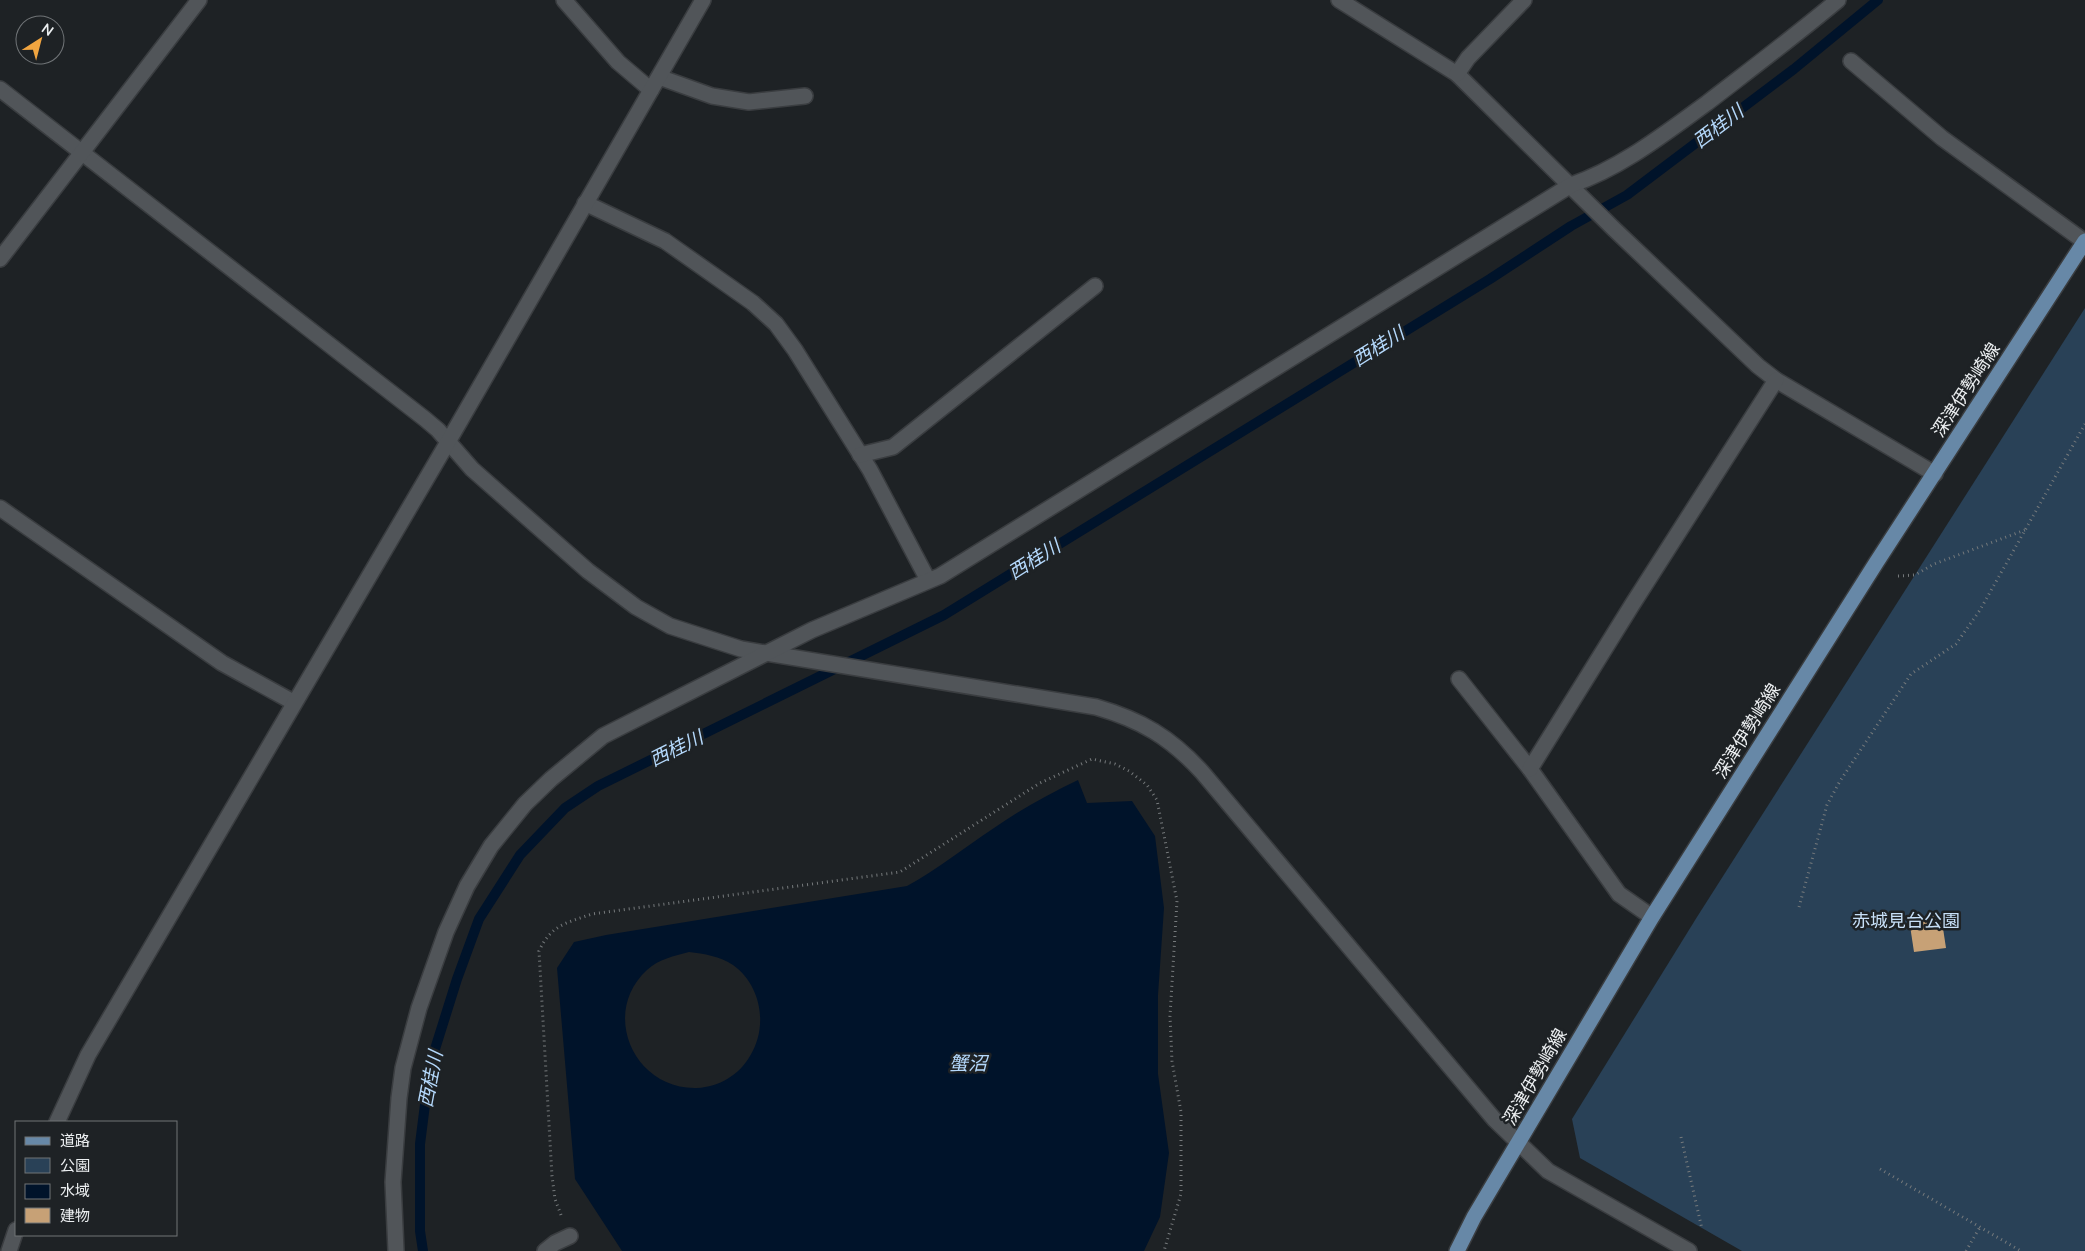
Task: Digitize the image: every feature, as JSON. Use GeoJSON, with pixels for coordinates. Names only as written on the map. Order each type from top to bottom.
{"type":"FeatureCollection","features":[{"type":"Feature","properties":{"kind":"main road","name":"深津伊勢崎線"},"geometry":{"type":"LineString","coordinates":[[1457,1251],[1474,1217],[1652,917],[2085,242]]}},
{"type":"Feature","properties":{"kind":"street"},"geometry":{"type":"LineString","coordinates":[[0,259],[199,0]]}},
{"type":"Feature","properties":{"kind":"street"},"geometry":{"type":"LineString","coordinates":[[564,0],[618,62],[651,90]]}},
{"type":"Feature","properties":{"kind":"street"},"geometry":{"type":"LineString","coordinates":[[57,1121],[88,1055],[293,702],[448,442],[703,0]]}},
{"type":"Feature","properties":{"kind":"street"},"geometry":{"type":"LineString","coordinates":[[1339,0],[1457,74],[1614,229],[1776,380],[1935,474]]}},
{"type":"Feature","properties":{"kind":"street"},"geometry":{"type":"LineString","coordinates":[[1457,74],[1468,58],[1524,0]]}},
{"type":"Feature","properties":{"kind":"street"},"geometry":{"type":"LineString","coordinates":[[396,1251],[393,1182],[396,1125],[403,1068],[419,1008],[446,932],[467,886],[491,846],[525,804],[544,785],[603,736],[769,654],[812,630],[940,576],[1575,190],[1593,177],[1618,164],[1675,126],[1787,43],[1838,0]]}},
{"type":"Feature","properties":{"kind":"street"},"geometry":{"type":"LineString","coordinates":[[1851,62],[1942,138],[2085,242]]}},
{"type":"Feature","properties":{"kind":"street"},"geometry":{"type":"LineString","coordinates":[[659,77],[712,96],[749,102],[805,96]]}},
{"type":"Feature","properties":{"kind":"street"},"geometry":{"type":"LineString","coordinates":[[0,88],[425,419],[438,430],[472,469],[588,570],[636,608],[654,619],[691,635],[741,649],[1096,707],[1122,714],[1157,732],[1186,755],[1202,772],[1494,1119],[1518,1144],[1548,1171],[1688,1251]]}},
{"type":"Feature","properties":{"kind":"street"},"geometry":{"type":"LineString","coordinates":[[586,202],[665,241],[753,303],[776,324],[795,350],[860,455],[928,580]]}},
{"type":"Feature","properties":{"kind":"street"},"geometry":{"type":"LineString","coordinates":[[860,455],[892,447],[1095,286]]}},
{"type":"Feature","properties":{"kind":"street"},"geometry":{"type":"LineString","coordinates":[[1530,769],[1632,604],[1776,380]]}},
{"type":"Feature","properties":{"kind":"street"},"geometry":{"type":"LineString","coordinates":[[0,508],[222,663],[293,702]]}},
{"type":"Feature","properties":{"kind":"street"},"geometry":{"type":"LineString","coordinates":[[1459,679],[1530,769],[1619,894],[1652,917]]}},
{"type":"Feature","properties":{"kind":"street"},"geometry":{"type":"LineString","coordinates":[[9,1251],[15,1233]]}},
{"type":"Feature","properties":{"kind":"street"},"geometry":{"type":"LineString","coordinates":[[545,1251],[555,1243],[570,1236]]}},
{"type":"Feature","properties":{"kind":"path"},"geometry":{"type":"LineString","coordinates":[[1799,907],[1827,805],[1840,781],[1911,674],[1956,644],[1980,610],[2085,424]]}},
{"type":"Feature","properties":{"kind":"path"},"geometry":{"type":"LineString","coordinates":[[1896,576],[1915,575],[1934,564],[2026,529]]}},
{"type":"Feature","properties":{"kind":"path"},"geometry":{"type":"LineString","coordinates":[[570,1236],[555,1199],[552,1176],[539,951],[553,929],[592,914],[900,872],[1040,783],[1092,759],[1115,764],[1129,771],[1147,785],[1157,800],[1177,901],[1170,1016],[1172,1061],[1181,1112],[1181,1194],[1164,1251]]}},
{"type":"Feature","properties":{"kind":"path"},"geometry":{"type":"LineString","coordinates":[[1681,1137],[1703,1232]]}},
{"type":"Feature","properties":{"kind":"path"},"geometry":{"type":"LineString","coordinates":[[1880,1169],[2021,1251]]}},
{"type":"Feature","properties":{"kind":"path"},"geometry":{"type":"LineString","coordinates":[[1966,1251],[1980,1227]]}},
{"type":"Feature","properties":{"kind":"green space","name":"赤城見台公園"},"geometry":{"type":"Polygon","coordinates":[[[2085,308],[2085,1251],[1742,1251],[1580,1158],[1572,1119],[1697,917],[2085,308]]]}},
{"type":"Feature","properties":{"kind":"water","name":"蟹沼"},"geometry":{"type":"Polygon","coordinates":[[[1078,780],[1087,803],[1132,801],[1155,836],[1164,908],[1158,995],[1158,1074],[1169,1153],[1160,1217],[1144,1251],[622,1251],[575,1179],[557,968],[574,942],[606,935],[907,886],[941,865],[1014,814],[1078,780]],[[689,952],[667,958],[647,970],[633,987],[626,1007],[626,1027],[631,1046],[641,1063],[656,1076],[675,1085],[697,1088],[713,1085],[728,1079],[740,1069],[756,1045],[760,1020],[756,995],[743,974],[723,959],[689,952]]]}},
{"type":"Feature","properties":{"kind":"building"},"geometry":{"type":"Polygon","coordinates":[[[1941,915],[1946,948],[1914,952],[1909,919],[1941,915]]]}},
{"type":"Feature","properties":{"kind":"waterway","name":"西桂川"},"geometry":{"type":"LineString","coordinates":[[423,1251],[420,1231],[420,1144],[430,1065],[457,979],[479,919],[520,855],[565,808],[598,786],[944,615],[1490,279],[1571,226],[1627,195],[1794,69],[1878,0]]}}]}
